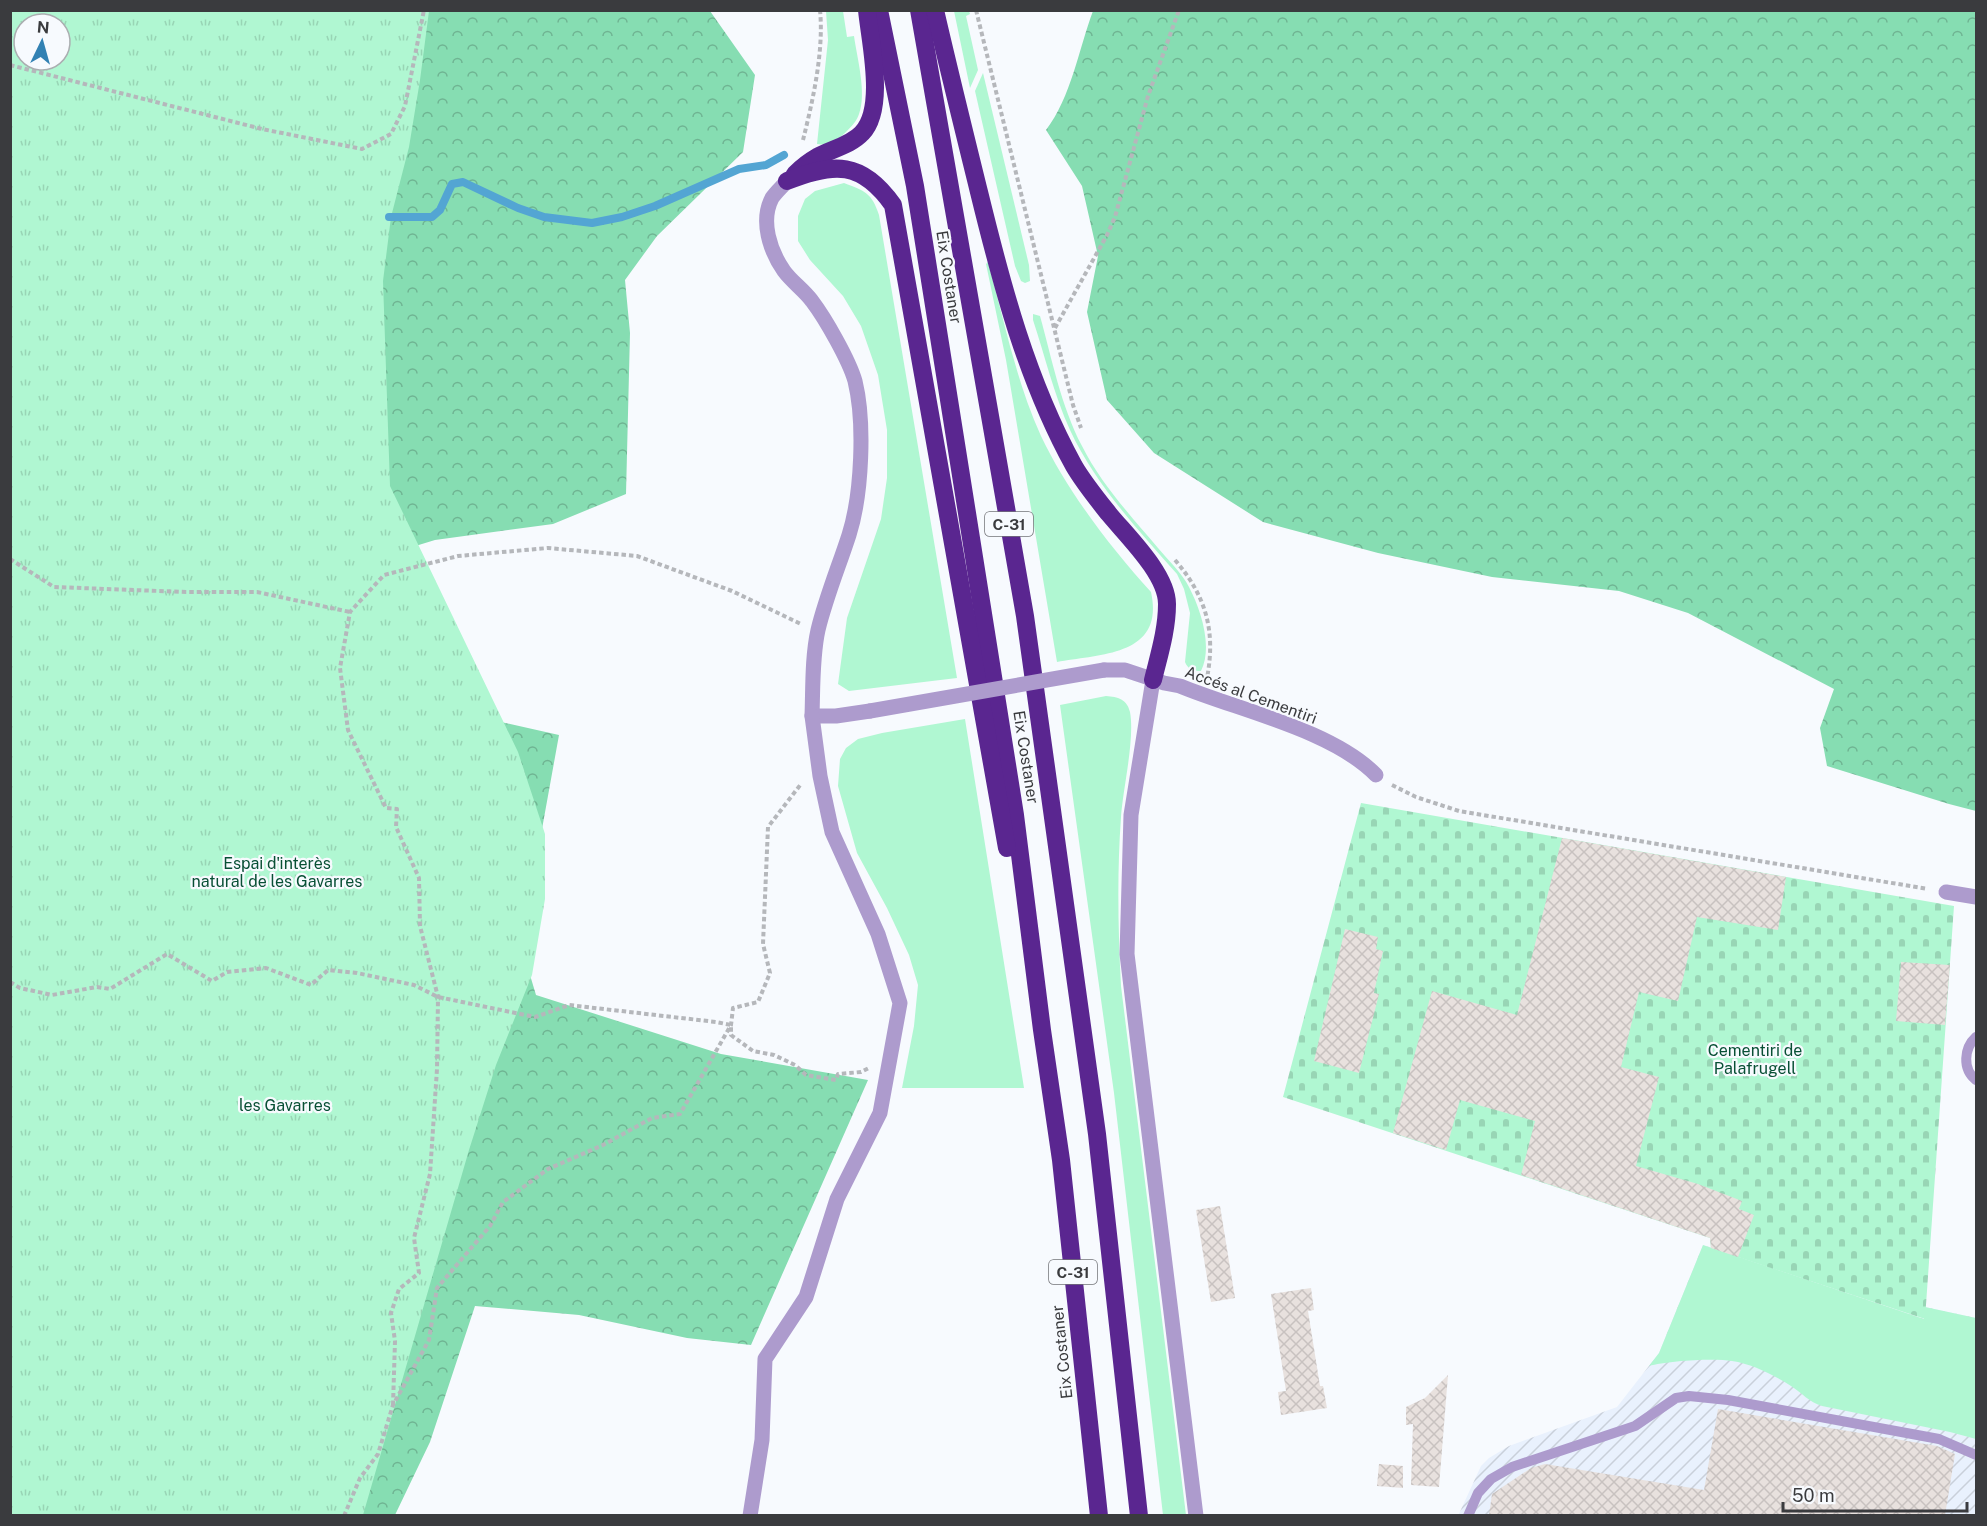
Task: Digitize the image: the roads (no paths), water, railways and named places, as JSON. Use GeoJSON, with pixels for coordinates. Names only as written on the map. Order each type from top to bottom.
{"type":"FeatureCollection","features":[{"type":"Feature","properties":{"kind":"highway"},"geometry":{"type":"LineString","coordinates":[[787,181],[816,157],[849,142],[863,132],[873,113],[876,90],[867,10]]}},
{"type":"Feature","properties":{"kind":"highway","name":"Eix Costaner"},"geometry":{"type":"LineString","coordinates":[[879,10],[919,210],[1015,815],[1061,1160],[1099,1515]]}},
{"type":"Feature","properties":{"kind":"highway","name":"Eix Costaner"},"geometry":{"type":"LineString","coordinates":[[919,10],[1025,616],[1097,1134],[1139,1515]]}},
{"type":"Feature","properties":{"kind":"highway"},"geometry":{"type":"LineString","coordinates":[[934,10],[995,258],[1027,362],[1053,428],[1079,474],[1163,584],[1168,602],[1165,631],[1153,680]]}},
{"type":"Feature","properties":{"kind":"highway"},"geometry":{"type":"LineString","coordinates":[[787,181],[819,170],[833,167],[846,168],[865,175],[881,188],[893,205],[1042,1030]]}},
{"type":"Feature","properties":{"kind":"street"},"geometry":{"type":"LineString","coordinates":[[750,1515],[762,1440],[765,1359],[806,1298],[837,1199],[880,1113],[900,1003],[878,934],[832,832],[820,776],[812,716],[813,673],[818,632],[850,534],[860,488],[859,422],[854,380],[834,337],[812,299],[784,272],[774,252],[766,224],[772,198],[787,181]]}},
{"type":"Feature","properties":{"kind":"street","name":"Accés al Cementiri"},"geometry":{"type":"LineString","coordinates":[[812,716],[836,716],[1104,670],[1125,670],[1180,686],[1282,723],[1343,750],[1376,775]]}},
{"type":"Feature","properties":{"kind":"street"},"geometry":{"type":"LineString","coordinates":[[1153,680],[1131,815],[1126,954],[1196,1515]]}},
{"type":"Feature","properties":{"kind":"street"},"geometry":{"type":"LineString","coordinates":[[1946,892],[1977,897]]}},
{"type":"Feature","properties":{"kind":"lane"},"geometry":{"type":"LineString","coordinates":[[1977,1037],[1970,1042],[1966,1060],[1969,1071],[1977,1080]]}},
{"type":"Feature","properties":{"kind":"lane"},"geometry":{"type":"LineString","coordinates":[[1468,1515],[1478,1493],[1491,1479],[1512,1467],[1635,1426],[1676,1398],[1689,1396],[1728,1400],[1939,1439],[1977,1455]]}},
{"type":"Feature","properties":{"kind":"waterway"},"geometry":{"type":"LineString","coordinates":[[389,217],[432,217],[440,210],[452,184],[463,182],[518,208],[544,217],[592,223],[622,217],[655,206],[739,169],[766,165],[784,155]]}},
{"type":"Feature","properties":{"kind":"park label","name":"Espai d'interès natural de les Gavarres"},"geometry":{"type":"Point","coordinates":[277,872]}},
{"type":"Feature","properties":{"kind":"park label","name":"Cementiri de Palafrugell"},"geometry":{"type":"Point","coordinates":[1755,1059]}},
{"type":"Feature","properties":{"kind":"park label","name":"les Gavarres"},"geometry":{"type":"Point","coordinates":[285,1105]}}]}
